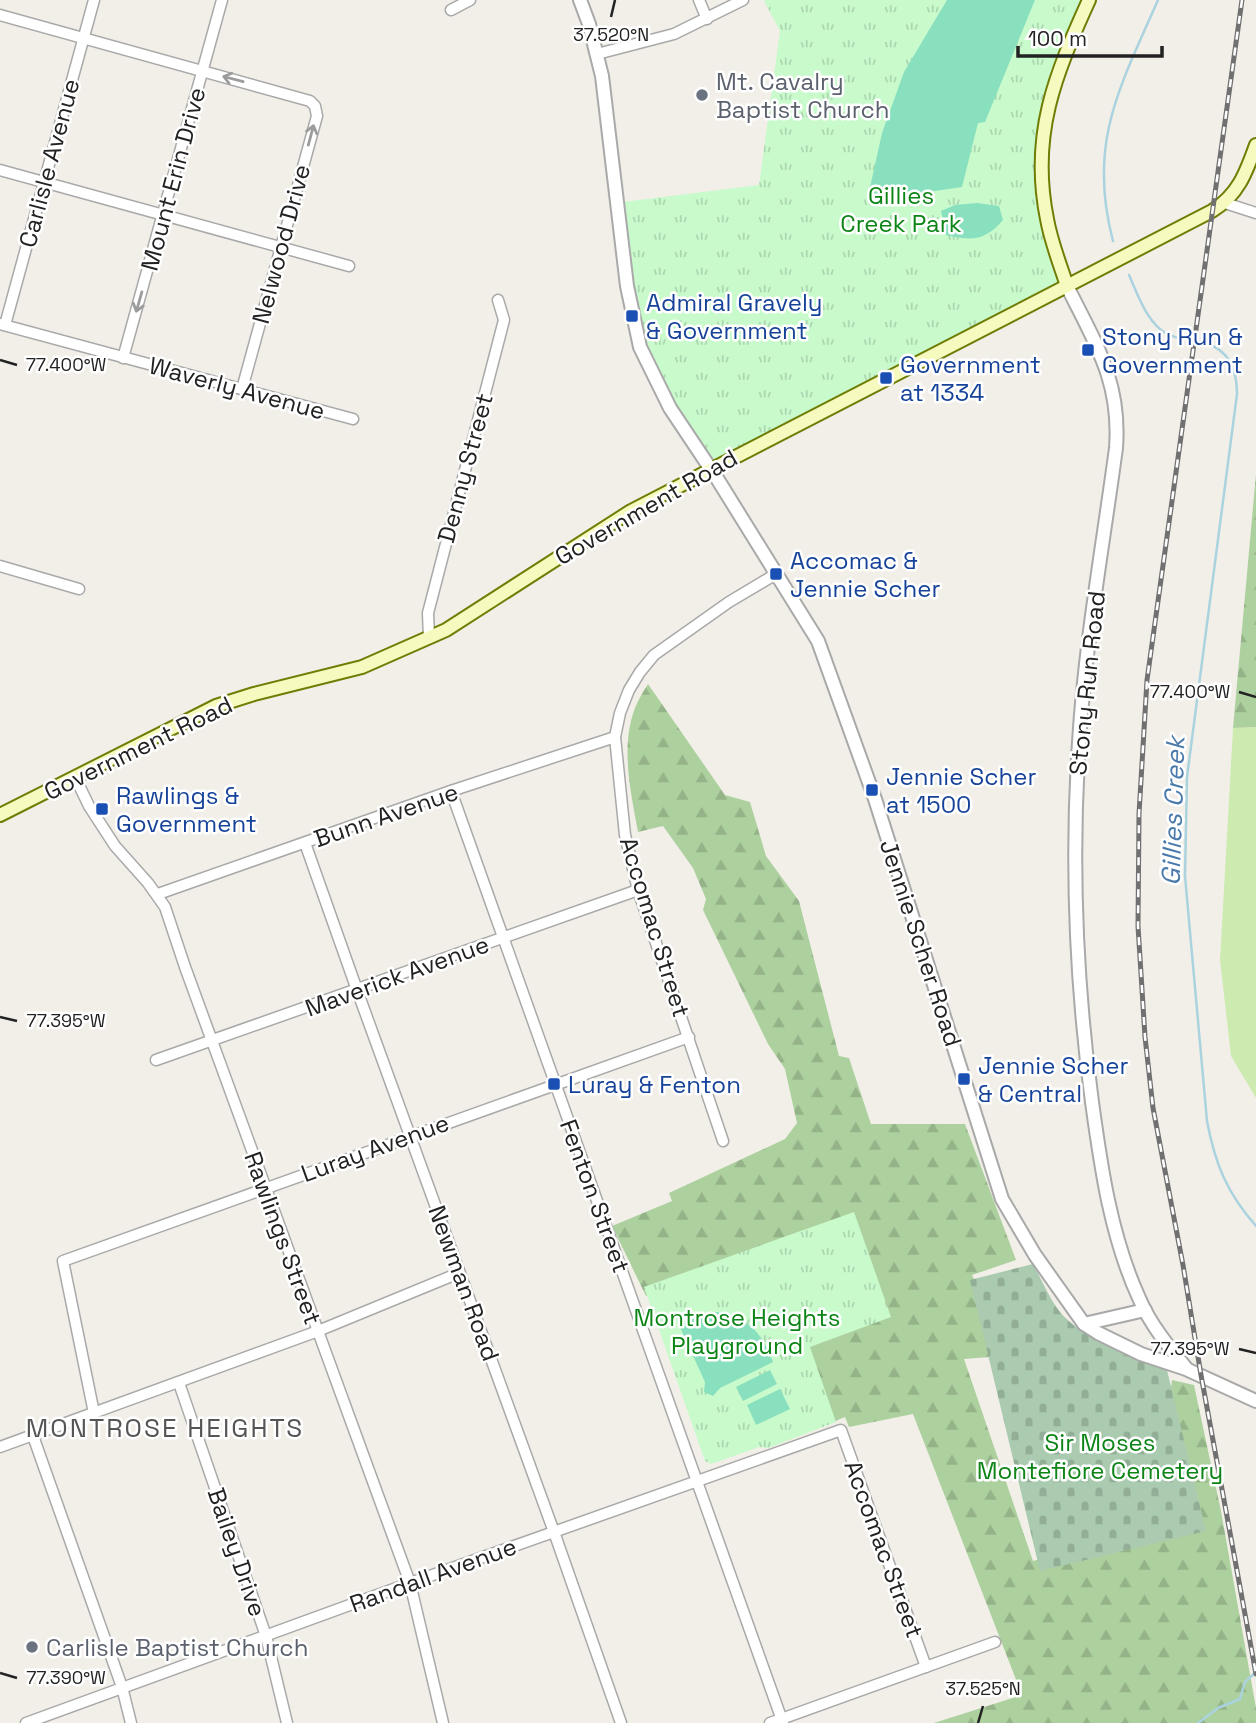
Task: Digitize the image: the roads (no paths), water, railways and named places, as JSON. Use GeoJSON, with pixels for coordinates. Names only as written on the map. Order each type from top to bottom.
{"type":"FeatureCollection","features":[{"type":"Feature","properties":{"kind":"main road","name":"Stony Run Road"},"geometry":{"type":"LineString","coordinates":[[1067,286],[1045,211],[1043,140],[1053,86],[1089,0]]}},
{"type":"Feature","properties":{"kind":"main road","name":"Government Road"},"geometry":{"type":"LineString","coordinates":[[0,815],[216,706],[362,667],[429,638],[472,614],[631,511],[1225,203],[1241,183],[1256,145]]}},
{"type":"Feature","properties":{"kind":"street","name":"Carlisle Avenue"},"geometry":{"type":"LineString","coordinates":[[2,324],[94,0]]}},
{"type":"Feature","properties":{"kind":"street","name":"Mount Erin Drive"},"geometry":{"type":"LineString","coordinates":[[123,358],[222,0]]}},
{"type":"Feature","properties":{"kind":"street"},"geometry":{"type":"LineString","coordinates":[[451,10],[470,0]]}},
{"type":"Feature","properties":{"kind":"street","name":"Jennie Scher Road"},"geometry":{"type":"LineString","coordinates":[[580,0],[602,76],[626,286],[640,347],[660,391],[818,641],[872,790],[1002,1199],[1035,1255],[1084,1324],[1142,1354],[1186,1369],[1256,1401]]}},
{"type":"Feature","properties":{"kind":"street"},"geometry":{"type":"LineString","coordinates":[[699,0],[707,19]]}},
{"type":"Feature","properties":{"kind":"street"},"geometry":{"type":"LineString","coordinates":[[597,54],[674,33],[743,0]]}},
{"type":"Feature","properties":{"kind":"street"},"geometry":{"type":"LineString","coordinates":[[0,15],[202,70]]}},
{"type":"Feature","properties":{"kind":"street","name":"Nelwood Drive"},"geometry":{"type":"LineString","coordinates":[[202,70],[310,101],[315,106],[317,116],[242,390]]}},
{"type":"Feature","properties":{"kind":"street"},"geometry":{"type":"LineString","coordinates":[[0,170],[349,266]]}},
{"type":"Feature","properties":{"kind":"street"},"geometry":{"type":"LineString","coordinates":[[1225,203],[1256,213]]}},
{"type":"Feature","properties":{"kind":"street","name":"Stony Run Road"},"geometry":{"type":"LineString","coordinates":[[1067,286],[1108,370],[1114,391],[1117,430],[1079,741],[1076,880],[1079,976],[1087,1060],[1108,1197],[1122,1253],[1144,1310],[1186,1369]]}},
{"type":"Feature","properties":{"kind":"street","name":"Denny Street"},"geometry":{"type":"LineString","coordinates":[[429,638],[428,613],[504,320],[498,300]]}},
{"type":"Feature","properties":{"kind":"street","name":"Waverly Avenue"},"geometry":{"type":"LineString","coordinates":[[2,324],[353,419]]}},
{"type":"Feature","properties":{"kind":"street"},"geometry":{"type":"LineString","coordinates":[[0,566],[79,589]]}},
{"type":"Feature","properties":{"kind":"street","name":"Accomac Street"},"geometry":{"type":"LineString","coordinates":[[723,1141],[638,890],[625,835],[615,737],[629,690],[654,655],[729,602],[776,574]]}},
{"type":"Feature","properties":{"kind":"street","name":"Bunn Avenue"},"geometry":{"type":"LineString","coordinates":[[158,894],[451,791],[615,737]]}},
{"type":"Feature","properties":{"kind":"street","name":"Rawlings Street"},"geometry":{"type":"LineString","coordinates":[[75,777],[89,806],[109,836],[158,894],[165,907],[410,1583],[443,1723]]}},
{"type":"Feature","properties":{"kind":"street","name":"Fenton Street"},"geometry":{"type":"LineString","coordinates":[[451,791],[782,1721]]}},
{"type":"Feature","properties":{"kind":"street","name":"Newman Road"},"geometry":{"type":"LineString","coordinates":[[305,843],[621,1723]]}},
{"type":"Feature","properties":{"kind":"street","name":"Maverick Avenue"},"geometry":{"type":"LineString","coordinates":[[156,1060],[638,890]]}},
{"type":"Feature","properties":{"kind":"street","name":"Luray Avenue"},"geometry":{"type":"LineString","coordinates":[[94,1413],[63,1261],[689,1037]]}},
{"type":"Feature","properties":{"kind":"street"},"geometry":{"type":"LineString","coordinates":[[0,1447],[317,1331],[459,1273]]}},
{"type":"Feature","properties":{"kind":"street"},"geometry":{"type":"LineString","coordinates":[[1084,1324],[1144,1310]]}},
{"type":"Feature","properties":{"kind":"street","name":"Bailey Drive"},"geometry":{"type":"LineString","coordinates":[[179,1383],[267,1636],[287,1723]]}},
{"type":"Feature","properties":{"kind":"street","name":"Accomac Street"},"geometry":{"type":"LineString","coordinates":[[841,1430],[926,1667]]}},
{"type":"Feature","properties":{"kind":"street","name":"Randall Avenue"},"geometry":{"type":"LineString","coordinates":[[26,1723],[841,1430]]}},
{"type":"Feature","properties":{"kind":"street"},"geometry":{"type":"LineString","coordinates":[[33,1437],[122,1687],[131,1723]]}},
{"type":"Feature","properties":{"kind":"street"},"geometry":{"type":"LineString","coordinates":[[770,1723],[782,1721],[995,1642]]}},
{"type":"Feature","properties":{"kind":"waterway","name":"Gillies Creek"},"geometry":{"type":"LineString","coordinates":[[1113,241],[1106,206],[1106,145],[1120,89],[1158,0]]}},
{"type":"Feature","properties":{"kind":"waterway","name":"Gillies Creek"},"geometry":{"type":"LineString","coordinates":[[1129,275],[1154,323],[1171,336],[1205,343],[1220,351],[1230,362],[1237,385],[1187,777],[1185,876],[1207,1121],[1214,1151],[1230,1190],[1256,1226]]}},
{"type":"Feature","properties":{"kind":"waterway"},"geometry":{"type":"LineString","coordinates":[[1198,1723],[1218,1708],[1240,1699],[1245,1682],[1256,1672]]}},
{"type":"Feature","properties":{"kind":"railway"},"geometry":{"type":"LineString","coordinates":[[1242,0],[1147,680],[1139,814],[1138,926],[1145,1037],[1153,1108],[1256,1674]]}},
{"type":"Feature","properties":{"kind":"place","name":"Mt. Cavalry Baptist Church"},"geometry":{"type":"Point","coordinates":[702,95]}},
{"type":"Feature","properties":{"kind":"place","name":"Admiral Gravely & Government"},"geometry":{"type":"Point","coordinates":[632,316]}},
{"type":"Feature","properties":{"kind":"place","name":"Stony Run & Government"},"geometry":{"type":"Point","coordinates":[1088,350]}},
{"type":"Feature","properties":{"kind":"place","name":"Government at 1334"},"geometry":{"type":"Point","coordinates":[886,378]}},
{"type":"Feature","properties":{"kind":"place","name":"Accomac & Jennie Scher"},"geometry":{"type":"Point","coordinates":[776,574]}},
{"type":"Feature","properties":{"kind":"place","name":"Jennie Scher at 1500"},"geometry":{"type":"Point","coordinates":[872,790]}},
{"type":"Feature","properties":{"kind":"place","name":"Rawlings & Government"},"geometry":{"type":"Point","coordinates":[102,809]}},
{"type":"Feature","properties":{"kind":"place","name":"Jennie Scher & Central"},"geometry":{"type":"Point","coordinates":[964,1079]}},
{"type":"Feature","properties":{"kind":"place","name":"Luray & Fenton"},"geometry":{"type":"Point","coordinates":[554,1084]}},
{"type":"Feature","properties":{"kind":"place","name":"Carlisle Baptist Church"},"geometry":{"type":"Point","coordinates":[32,1647]}},
{"type":"Feature","properties":{"kind":"district","name":"MONTROSE HEIGHTS"},"geometry":{"type":"Point","coordinates":[165,1428]}},
{"type":"Feature","properties":{"kind":"park label","name":"Gillies Creek Park"},"geometry":{"type":"Point","coordinates":[901,209]}},
{"type":"Feature","properties":{"kind":"park label","name":"Montrose Heights Playground"},"geometry":{"type":"Point","coordinates":[737,1331]}},
{"type":"Feature","properties":{"kind":"park label","name":"Sir Moses Montefiore Cemetery"},"geometry":{"type":"Point","coordinates":[1100,1456]}}]}
